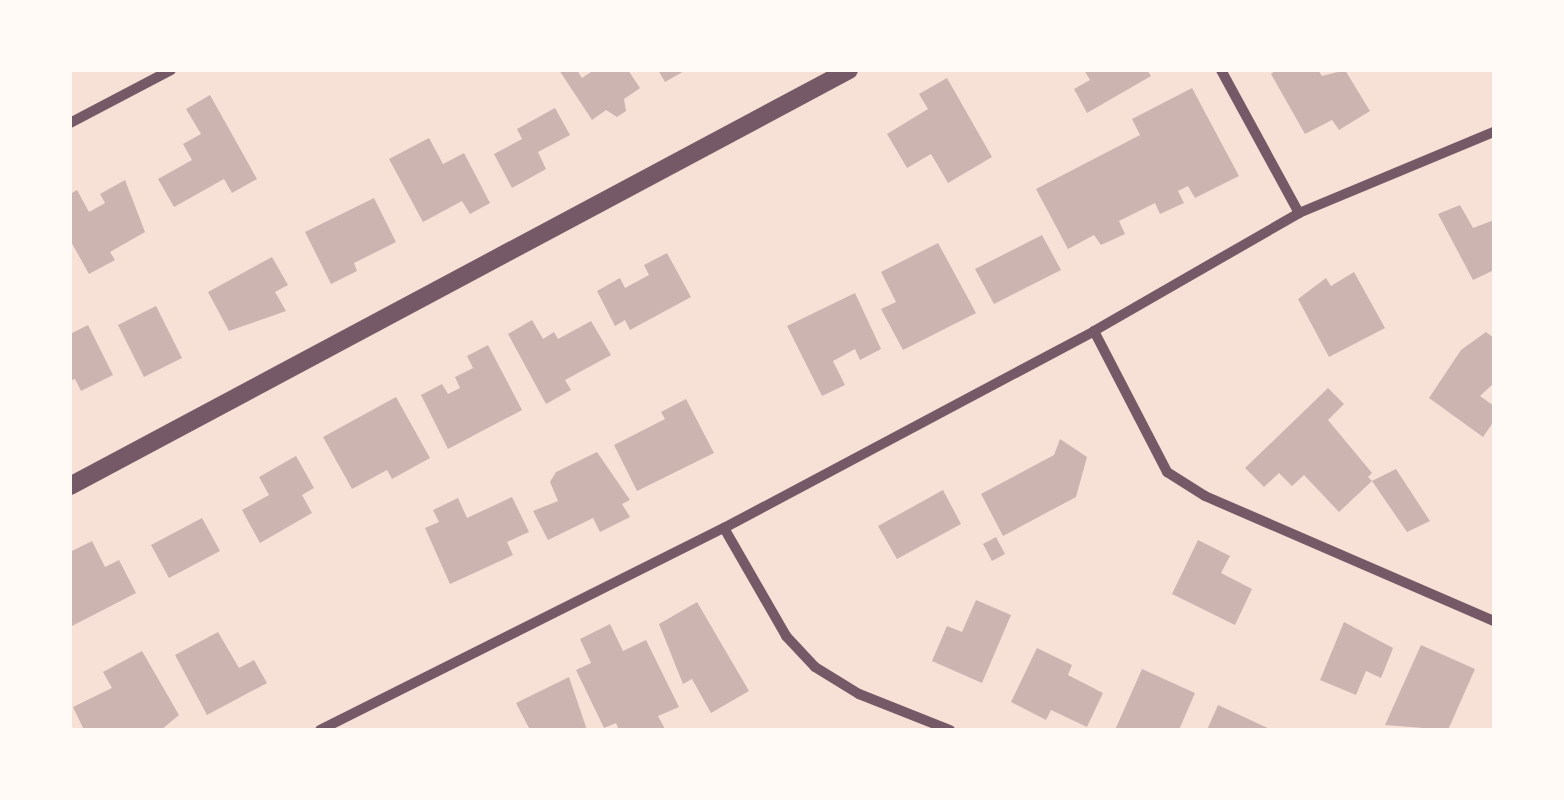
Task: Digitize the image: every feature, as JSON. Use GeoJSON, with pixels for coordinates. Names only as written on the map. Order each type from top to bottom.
{"type":"FeatureCollection","features":[{"type":"Feature","properties":{"kind":"street"},"geometry":{"type":"LineString","coordinates":[[70,122],[170,70]]}},
{"type":"Feature","properties":{"kind":"street"},"geometry":{"type":"LineString","coordinates":[[70,486],[850,70]]}},
{"type":"Feature","properties":{"kind":"street"},"geometry":{"type":"LineString","coordinates":[[1221,70],[1299,213]]}},
{"type":"Feature","properties":{"kind":"street"},"geometry":{"type":"LineString","coordinates":[[320,730],[724,528],[1094,331],[1299,213],[1494,132]]}},
{"type":"Feature","properties":{"kind":"street"},"geometry":{"type":"LineString","coordinates":[[1094,331],[1168,472],[1205,496],[1494,622]]}},
{"type":"Feature","properties":{"kind":"street"},"geometry":{"type":"LineString","coordinates":[[724,528],[786,636],[815,667],[859,694],[950,730]]}},
{"type":"Feature","properties":{"kind":"street"},"geometry":{"type":"LineString","coordinates":[[348,716],[356,730]]}},
{"type":"Feature","properties":{"kind":"building"},"geometry":{"type":"Polygon","coordinates":[[[559,70],[577,70],[582,78],[594,70],[628,70],[640,88],[624,99],[626,111],[617,117],[606,110],[592,120],[559,70]]]}},
{"type":"Feature","properties":{"kind":"building"},"geometry":{"type":"Polygon","coordinates":[[[658,70],[686,70],[665,82],[658,70]]]}},
{"type":"Feature","properties":{"kind":"building"},"geometry":{"type":"Polygon","coordinates":[[[1084,70],[1147,70],[1151,76],[1087,113],[1074,89],[1090,80],[1084,70]]]}},
{"type":"Feature","properties":{"kind":"building"},"geometry":{"type":"Polygon","coordinates":[[[1276,70],[1318,70],[1322,76],[1345,70],[1370,111],[1339,130],[1332,120],[1305,134],[1271,74],[1276,70]]]}},
{"type":"Feature","properties":{"kind":"building"},"geometry":{"type":"Polygon","coordinates":[[[947,78],[992,157],[948,183],[931,154],[907,168],[887,134],[928,109],[919,94],[947,78]]]}},
{"type":"Feature","properties":{"kind":"building"},"geometry":{"type":"Polygon","coordinates":[[[1192,88],[1239,176],[1195,198],[1188,186],[1178,191],[1184,203],[1160,214],[1155,203],[1119,221],[1125,234],[1101,245],[1094,235],[1068,249],[1036,189],[1140,135],[1132,119],[1192,88]]]}},
{"type":"Feature","properties":{"kind":"building"},"geometry":{"type":"Polygon","coordinates":[[[210,95],[257,179],[232,193],[224,179],[174,207],[158,179],[192,160],[183,144],[201,134],[186,109],[210,95]]]}},
{"type":"Feature","properties":{"kind":"building"},"geometry":{"type":"Polygon","coordinates":[[[555,108],[570,135],[538,152],[546,169],[512,188],[494,154],[522,139],[517,129],[555,108]]]}},
{"type":"Feature","properties":{"kind":"building"},"geometry":{"type":"Polygon","coordinates":[[[429,138],[443,164],[464,153],[490,203],[470,214],[462,201],[423,222],[389,159],[429,138]]]}},
{"type":"Feature","properties":{"kind":"building"},"geometry":{"type":"Polygon","coordinates":[[[125,180],[145,232],[110,252],[115,260],[89,274],[70,240],[70,194],[77,190],[89,212],[105,203],[100,194],[125,180]]]}},
{"type":"Feature","properties":{"kind":"building"},"geometry":{"type":"Polygon","coordinates":[[[374,198],[396,242],[354,263],[357,271],[331,284],[305,232],[374,198]]]}},
{"type":"Feature","properties":{"kind":"building"},"geometry":{"type":"Polygon","coordinates":[[[1460,205],[1473,228],[1494,220],[1494,270],[1473,280],[1438,214],[1460,205]]]}},
{"type":"Feature","properties":{"kind":"building"},"geometry":{"type":"Polygon","coordinates":[[[1042,235],[1061,270],[994,304],[975,269],[1042,235]]]}},
{"type":"Feature","properties":{"kind":"building"},"geometry":{"type":"Polygon","coordinates":[[[938,243],[976,313],[903,350],[881,309],[896,302],[881,272],[938,243]]]}},
{"type":"Feature","properties":{"kind":"building"},"geometry":{"type":"Polygon","coordinates":[[[667,253],[691,297],[630,330],[625,320],[615,326],[597,291],[620,278],[625,288],[649,275],[644,265],[667,253]]]}},
{"type":"Feature","properties":{"kind":"building"},"geometry":{"type":"Polygon","coordinates":[[[272,257],[288,285],[275,292],[286,311],[229,331],[208,292],[272,257]]]}},
{"type":"Feature","properties":{"kind":"building"},"geometry":{"type":"Polygon","coordinates":[[[1354,272],[1385,328],[1329,357],[1298,299],[1326,278],[1331,286],[1354,272]]]}},
{"type":"Feature","properties":{"kind":"building"},"geometry":{"type":"Polygon","coordinates":[[[855,293],[881,349],[860,360],[855,349],[833,361],[845,385],[822,396],[787,326],[855,293]]]}},
{"type":"Feature","properties":{"kind":"building"},"geometry":{"type":"Polygon","coordinates":[[[156,306],[182,358],[144,377],[118,325],[156,306]]]}},
{"type":"Feature","properties":{"kind":"building"},"geometry":{"type":"Polygon","coordinates":[[[532,320],[543,339],[554,332],[558,339],[591,321],[611,355],[565,380],[571,390],[546,404],[508,334],[532,320]]]}},
{"type":"Feature","properties":{"kind":"building"},"geometry":{"type":"Polygon","coordinates":[[[88,325],[113,375],[81,391],[75,379],[70,381],[70,334],[88,325]]]}},
{"type":"Feature","properties":{"kind":"building"},"geometry":{"type":"Polygon","coordinates":[[[1486,332],[1494,338],[1494,383],[1480,396],[1494,406],[1494,421],[1483,437],[1429,398],[1461,350],[1486,332]]]}},
{"type":"Feature","properties":{"kind":"building"},"geometry":{"type":"Polygon","coordinates":[[[488,345],[522,410],[448,449],[421,395],[442,384],[448,394],[460,388],[455,377],[473,368],[467,356],[488,345]]]}},
{"type":"Feature","properties":{"kind":"building"},"geometry":{"type":"Polygon","coordinates":[[[1328,388],[1344,404],[1328,420],[1372,473],[1368,477],[1372,481],[1339,512],[1304,475],[1292,486],[1279,473],[1264,487],[1245,468],[1328,388]]]}},
{"type":"Feature","properties":{"kind":"building"},"geometry":{"type":"Polygon","coordinates":[[[396,397],[430,458],[392,479],[387,470],[352,489],[323,437],[396,397]]]}},
{"type":"Feature","properties":{"kind":"building"},"geometry":{"type":"Polygon","coordinates":[[[686,399],[714,453],[637,491],[614,445],[665,419],[661,412],[686,399]]]}},
{"type":"Feature","properties":{"kind":"building"},"geometry":{"type":"Polygon","coordinates":[[[1060,439],[1087,457],[1076,497],[1003,536],[981,494],[1054,455],[1060,439]]]}},
{"type":"Feature","properties":{"kind":"building"},"geometry":{"type":"Polygon","coordinates":[[[597,452],[630,500],[622,504],[630,517],[600,532],[593,518],[548,540],[533,511],[558,501],[550,482],[556,472],[597,452]]]}},
{"type":"Feature","properties":{"kind":"building"},"geometry":{"type":"Polygon","coordinates":[[[296,456],[314,488],[302,495],[312,513],[260,543],[242,510],[269,495],[259,477],[296,456]]]}},
{"type":"Feature","properties":{"kind":"building"},"geometry":{"type":"Polygon","coordinates":[[[1396,469],[1430,521],[1407,532],[1372,481],[1396,469]]]}},
{"type":"Feature","properties":{"kind":"building"},"geometry":{"type":"Polygon","coordinates":[[[943,490],[961,524],[897,559],[878,526],[943,490]]]}},
{"type":"Feature","properties":{"kind":"building"},"geometry":{"type":"Polygon","coordinates":[[[512,497],[529,532],[507,542],[513,555],[450,584],[425,528],[439,522],[433,510],[458,498],[467,518],[512,497]]]}},
{"type":"Feature","properties":{"kind":"building"},"geometry":{"type":"Polygon","coordinates":[[[202,518],[220,551],[169,578],[151,545],[202,518]]]}},
{"type":"Feature","properties":{"kind":"building"},"geometry":{"type":"Polygon","coordinates":[[[996,537],[1005,554],[992,561],[983,544],[996,537]]]}},
{"type":"Feature","properties":{"kind":"building"},"geometry":{"type":"Polygon","coordinates":[[[1198,540],[1230,556],[1221,573],[1252,589],[1235,625],[1172,594],[1198,540]]]}},
{"type":"Feature","properties":{"kind":"building"},"geometry":{"type":"Polygon","coordinates":[[[92,541],[105,567],[119,560],[136,593],[70,627],[70,552],[92,541]]]}},
{"type":"Feature","properties":{"kind":"building"},"geometry":{"type":"Polygon","coordinates":[[[976,600],[1011,615],[982,683],[932,661],[947,626],[962,632],[976,600]]]}},
{"type":"Feature","properties":{"kind":"building"},"geometry":{"type":"Polygon","coordinates":[[[697,602],[749,691],[711,713],[692,679],[683,684],[659,624],[697,602]]]}},
{"type":"Feature","properties":{"kind":"building"},"geometry":{"type":"Polygon","coordinates":[[[1344,622],[1393,648],[1381,678],[1366,671],[1356,695],[1320,680],[1344,622]]]}},
{"type":"Feature","properties":{"kind":"building"},"geometry":{"type":"Polygon","coordinates":[[[610,624],[623,651],[646,640],[679,707],[658,716],[665,729],[619,730],[616,723],[604,728],[576,670],[591,663],[580,639],[610,624]]]}},
{"type":"Feature","properties":{"kind":"building"},"geometry":{"type":"Polygon","coordinates":[[[218,632],[239,668],[254,660],[267,683],[207,715],[175,655],[218,632]]]}},
{"type":"Feature","properties":{"kind":"building"},"geometry":{"type":"Polygon","coordinates":[[[1421,645],[1475,669],[1448,730],[1385,725],[1421,645]]]}},
{"type":"Feature","properties":{"kind":"building"},"geometry":{"type":"Polygon","coordinates":[[[1037,648],[1072,665],[1068,675],[1103,693],[1087,727],[1051,710],[1046,720],[1011,702],[1037,648]]]}},
{"type":"Feature","properties":{"kind":"building"},"geometry":{"type":"Polygon","coordinates":[[[142,651],[179,715],[161,730],[84,730],[73,707],[112,688],[103,672],[142,651]]]}},
{"type":"Feature","properties":{"kind":"building"},"geometry":{"type":"Polygon","coordinates":[[[1142,669],[1195,693],[1179,730],[1115,730],[1142,669]]]}},
{"type":"Feature","properties":{"kind":"building"},"geometry":{"type":"Polygon","coordinates":[[[569,677],[587,730],[530,730],[516,703],[569,677]]]}},
{"type":"Feature","properties":{"kind":"building"},"geometry":{"type":"Polygon","coordinates":[[[1218,705],[1272,730],[1207,730],[1218,705]]]}}]}
